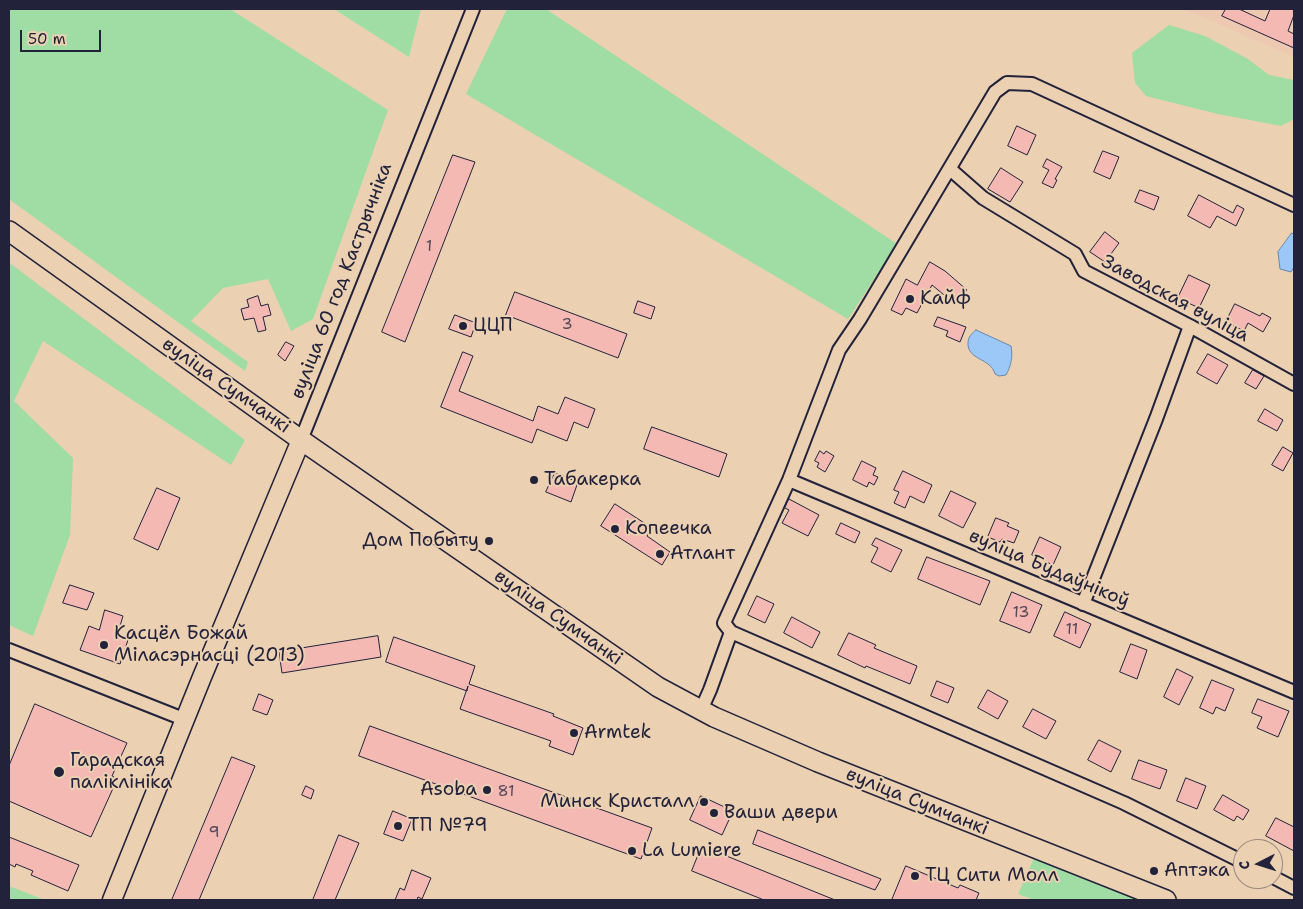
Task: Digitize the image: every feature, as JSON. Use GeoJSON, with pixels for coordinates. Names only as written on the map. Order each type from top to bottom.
{"type":"FeatureCollection","features":[{"type":"Feature","properties":{"kind":"main road","name":"вуліца Сумчанкі"},"geometry":{"type":"LineString","coordinates":[[9,231],[301,440],[658,687],[701,710],[835,769],[1166,900]]}},
{"type":"Feature","properties":{"kind":"street","name":"вуліца 60 год Кастрычніка"},"geometry":{"type":"LineString","coordinates":[[112,900],[186,720],[202,676],[301,440],[473,9]]}},
{"type":"Feature","properties":{"kind":"street"},"geometry":{"type":"LineString","coordinates":[[1233,857],[1124,803],[731,632],[724,623],[789,480],[839,350],[860,319],[995,92],[1007,83],[1032,84],[1294,205]]}},
{"type":"Feature","properties":{"kind":"street","name":"Заводская вуліца"},"geometry":{"type":"LineString","coordinates":[[950,169],[983,198],[1075,254],[1084,271],[1190,326],[1294,384]]}},
{"type":"Feature","properties":{"kind":"street"},"geometry":{"type":"LineString","coordinates":[[1083,604],[1156,419],[1190,326]]}},
{"type":"Feature","properties":{"kind":"street","name":"вуліца Будаўнікоў"},"geometry":{"type":"LineString","coordinates":[[789,480],[1294,692]]}},
{"type":"Feature","properties":{"kind":"street"},"geometry":{"type":"LineString","coordinates":[[701,710],[731,632]]}},
{"type":"Feature","properties":{"kind":"street"},"geometry":{"type":"LineString","coordinates":[[9,650],[186,720]]}},
{"type":"Feature","properties":{"kind":"shaded area"},"geometry":{"type":"Polygon","coordinates":[[[1184,9],[1294,9],[1294,57],[1184,9]]]}},
{"type":"Feature","properties":{"kind":"green space"},"geometry":{"type":"Polygon","coordinates":[[[9,9],[230,9],[388,110],[313,319],[291,331],[268,279],[223,288],[191,321],[248,362],[245,371],[9,199],[9,9]]]}},
{"type":"Feature","properties":{"kind":"green space"},"geometry":{"type":"Polygon","coordinates":[[[334,9],[421,9],[409,57],[334,9]]]}},
{"type":"Feature","properties":{"kind":"green space"},"geometry":{"type":"Polygon","coordinates":[[[507,9],[546,9],[897,244],[848,319],[466,94],[507,9]]]}},
{"type":"Feature","properties":{"kind":"green space"},"geometry":{"type":"Polygon","coordinates":[[[1169,25],[1205,36],[1248,59],[1269,75],[1294,80],[1294,119],[1281,126],[1218,114],[1146,96],[1135,83],[1132,53],[1169,25]]]}},
{"type":"Feature","properties":{"kind":"green space"},"geometry":{"type":"Polygon","coordinates":[[[11,264],[245,440],[231,465],[43,341],[14,401],[73,458],[70,535],[33,636],[9,625],[9,267],[11,264]]]}},
{"type":"Feature","properties":{"kind":"green space"},"geometry":{"type":"Polygon","coordinates":[[[1034,858],[1139,900],[1034,900],[1018,894],[1034,858]]]}},
{"type":"Feature","properties":{"kind":"green space"},"geometry":{"type":"Polygon","coordinates":[[[9,886],[45,900],[9,900],[9,886]]]}},
{"type":"Feature","properties":{"kind":"water"},"geometry":{"type":"Polygon","coordinates":[[[1292,233],[1294,235],[1294,267],[1291,272],[1280,269],[1278,252],[1292,233]]]}},
{"type":"Feature","properties":{"kind":"water"},"geometry":{"type":"Polygon","coordinates":[[[976,330],[1011,346],[1011,361],[1006,375],[999,376],[995,374],[989,365],[971,353],[968,341],[970,335],[976,330]]]}},
{"type":"Feature","properties":{"kind":"building"},"geometry":{"type":"Polygon","coordinates":[[[1226,9],[1239,9],[1265,21],[1270,9],[1294,9],[1294,15],[1288,31],[1294,34],[1294,48],[1222,16],[1226,9]]]}},
{"type":"Feature","properties":{"kind":"building"},"geometry":{"type":"Polygon","coordinates":[[[1017,126],[1036,135],[1027,155],[1008,146],[1017,126]]]}},
{"type":"Feature","properties":{"kind":"building"},"geometry":{"type":"Polygon","coordinates":[[[1103,151],[1119,157],[1110,179],[1094,172],[1103,151]]]}},
{"type":"Feature","properties":{"kind":"building"},"geometry":{"type":"Polygon","coordinates":[[[453,155],[475,162],[405,342],[382,332],[453,155]]]}},
{"type":"Feature","properties":{"kind":"building"},"geometry":{"type":"Polygon","coordinates":[[[1047,159],[1062,167],[1055,179],[1057,180],[1053,188],[1042,183],[1049,170],[1043,167],[1047,159]]]}},
{"type":"Feature","properties":{"kind":"building"},"geometry":{"type":"Polygon","coordinates":[[[1001,168],[1023,182],[1010,202],[988,189],[1001,168]]]}},
{"type":"Feature","properties":{"kind":"building"},"geometry":{"type":"Polygon","coordinates":[[[1140,190],[1159,197],[1154,210],[1135,202],[1140,190]]]}},
{"type":"Feature","properties":{"kind":"building"},"geometry":{"type":"Polygon","coordinates":[[[1199,195],[1233,213],[1237,205],[1244,209],[1236,226],[1217,216],[1210,228],[1188,216],[1199,195]]]}},
{"type":"Feature","properties":{"kind":"building"},"geometry":{"type":"Polygon","coordinates":[[[1105,232],[1119,243],[1105,262],[1090,252],[1105,232]]]}},
{"type":"Feature","properties":{"kind":"building"},"geometry":{"type":"Polygon","coordinates":[[[930,262],[945,271],[967,290],[955,304],[932,285],[917,313],[906,308],[902,315],[891,310],[906,279],[917,285],[930,262]]]}},
{"type":"Feature","properties":{"kind":"building"},"geometry":{"type":"Polygon","coordinates":[[[1189,275],[1210,285],[1199,308],[1178,298],[1189,275]]]}},
{"type":"Feature","properties":{"kind":"building"},"geometry":{"type":"Polygon","coordinates":[[[515,292],[627,334],[618,358],[506,315],[515,292]]]}},
{"type":"Feature","properties":{"kind":"building"},"geometry":{"type":"Polygon","coordinates":[[[258,296],[261,306],[268,304],[271,315],[263,317],[266,330],[258,332],[254,318],[244,320],[241,309],[249,307],[247,300],[258,296]]]}},
{"type":"Feature","properties":{"kind":"building"},"geometry":{"type":"Polygon","coordinates":[[[638,301],[655,307],[651,319],[634,313],[638,301]]]}},
{"type":"Feature","properties":{"kind":"building"},"geometry":{"type":"Polygon","coordinates":[[[1235,304],[1260,316],[1262,313],[1271,318],[1263,332],[1248,323],[1244,331],[1226,322],[1235,304]]]}},
{"type":"Feature","properties":{"kind":"building","name":"ЦЦП"},"geometry":{"type":"Polygon","coordinates":[[[455,315],[476,323],[471,337],[449,329],[455,315]]]}},
{"type":"Feature","properties":{"kind":"building"},"geometry":{"type":"Polygon","coordinates":[[[938,317],[966,327],[960,342],[946,336],[948,331],[934,326],[938,317]]]}},
{"type":"Feature","properties":{"kind":"building"},"geometry":{"type":"Polygon","coordinates":[[[286,342],[294,346],[285,361],[278,355],[286,342]]]}},
{"type":"Feature","properties":{"kind":"building"},"geometry":{"type":"Polygon","coordinates":[[[463,352],[473,356],[459,391],[533,421],[538,406],[558,414],[565,397],[595,409],[588,428],[574,422],[567,441],[537,429],[532,443],[441,407],[463,352]]]}},
{"type":"Feature","properties":{"kind":"building"},"geometry":{"type":"Polygon","coordinates":[[[1208,354],[1228,365],[1217,384],[1197,373],[1208,354]]]}},
{"type":"Feature","properties":{"kind":"building"},"geometry":{"type":"Polygon","coordinates":[[[1253,370],[1264,376],[1256,389],[1245,383],[1253,370]]]}},
{"type":"Feature","properties":{"kind":"building"},"geometry":{"type":"Polygon","coordinates":[[[1265,409],[1283,420],[1277,431],[1258,421],[1265,409]]]}},
{"type":"Feature","properties":{"kind":"building"},"geometry":{"type":"Polygon","coordinates":[[[652,427],[727,454],[719,477],[644,449],[652,427]]]}},
{"type":"Feature","properties":{"kind":"building"},"geometry":{"type":"Polygon","coordinates":[[[1283,447],[1293,453],[1283,471],[1272,465],[1283,447]]]}},
{"type":"Feature","properties":{"kind":"building"},"geometry":{"type":"Polygon","coordinates":[[[820,451],[824,454],[826,451],[834,456],[825,472],[817,467],[819,463],[815,461],[820,451]]]}},
{"type":"Feature","properties":{"kind":"building"},"geometry":{"type":"Polygon","coordinates":[[[862,461],[876,468],[873,475],[878,477],[874,485],[869,482],[867,487],[853,480],[862,461]]]}},
{"type":"Feature","properties":{"kind":"building"},"geometry":{"type":"Polygon","coordinates":[[[903,471],[932,485],[924,503],[910,496],[905,508],[894,503],[899,492],[894,490],[903,471]]]}},
{"type":"Feature","properties":{"kind":"building"},"geometry":{"type":"Polygon","coordinates":[[[555,473],[578,482],[571,502],[546,492],[555,473]]]}},
{"type":"Feature","properties":{"kind":"building"},"geometry":{"type":"Polygon","coordinates":[[[157,488],[180,498],[158,550],[134,539],[157,488]]]}},
{"type":"Feature","properties":{"kind":"building"},"geometry":{"type":"Polygon","coordinates":[[[951,491],[976,503],[963,528],[939,516],[951,491]]]}},
{"type":"Feature","properties":{"kind":"building"},"geometry":{"type":"Polygon","coordinates":[[[789,499],[819,515],[808,536],[782,523],[789,510],[785,508],[789,499]]]}},
{"type":"Feature","properties":{"kind":"building"},"geometry":{"type":"Polygon","coordinates":[[[615,504],[652,528],[647,536],[670,552],[662,565],[601,526],[615,504]]]}},
{"type":"Feature","properties":{"kind":"building"},"geometry":{"type":"Polygon","coordinates":[[[996,518],[1009,523],[1007,526],[1019,531],[1014,543],[1002,539],[1000,542],[988,537],[996,518]]]}},
{"type":"Feature","properties":{"kind":"building"},"geometry":{"type":"Polygon","coordinates":[[[841,523],[860,532],[855,543],[836,534],[841,523]]]}},
{"type":"Feature","properties":{"kind":"building"},"geometry":{"type":"Polygon","coordinates":[[[1040,537],[1061,547],[1053,565],[1032,555],[1040,537]]]}},
{"type":"Feature","properties":{"kind":"building"},"geometry":{"type":"Polygon","coordinates":[[[876,538],[902,550],[891,572],[871,562],[878,548],[872,545],[876,538]]]}},
{"type":"Feature","properties":{"kind":"building"},"geometry":{"type":"Polygon","coordinates":[[[927,557],[990,581],[980,605],[918,579],[927,557]]]}},
{"type":"Feature","properties":{"kind":"building"},"geometry":{"type":"Polygon","coordinates":[[[70,585],[94,593],[87,610],[63,603],[70,585]]]}},
{"type":"Feature","properties":{"kind":"building"},"geometry":{"type":"Polygon","coordinates":[[[1012,592],[1042,605],[1030,633],[1000,621],[1012,592]]]}},
{"type":"Feature","properties":{"kind":"building"},"geometry":{"type":"Polygon","coordinates":[[[757,596],[774,604],[765,623],[748,615],[757,596]]]}},
{"type":"Feature","properties":{"kind":"building","name":"Касцёл Божай Міласэрнасці (2013)"},"geometry":{"type":"Polygon","coordinates":[[[105,610],[123,616],[117,636],[128,640],[120,664],[80,650],[89,626],[99,630],[105,610]]]}},
{"type":"Feature","properties":{"kind":"building"},"geometry":{"type":"Polygon","coordinates":[[[1065,612],[1091,624],[1080,648],[1054,636],[1065,612]]]}},
{"type":"Feature","properties":{"kind":"building"},"geometry":{"type":"Polygon","coordinates":[[[792,617],[820,632],[812,648],[784,633],[792,617]]]}},
{"type":"Feature","properties":{"kind":"building"},"geometry":{"type":"Polygon","coordinates":[[[849,633],[876,645],[874,648],[917,666],[910,684],[866,666],[865,668],[838,655],[849,633]]]}},
{"type":"Feature","properties":{"kind":"building"},"geometry":{"type":"Polygon","coordinates":[[[378,636],[381,657],[282,673],[279,652],[378,636]]]}},
{"type":"Feature","properties":{"kind":"building"},"geometry":{"type":"Polygon","coordinates":[[[394,637],[475,666],[469,684],[554,714],[553,716],[583,728],[573,755],[549,746],[551,741],[460,709],[466,691],[386,662],[394,637]]]}},
{"type":"Feature","properties":{"kind":"building"},"geometry":{"type":"Polygon","coordinates":[[[1131,644],[1147,650],[1137,679],[1120,672],[1131,644]]]}},
{"type":"Feature","properties":{"kind":"building"},"geometry":{"type":"Polygon","coordinates":[[[1177,669],[1193,677],[1179,705],[1164,697],[1177,669]]]}},
{"type":"Feature","properties":{"kind":"building"},"geometry":{"type":"Polygon","coordinates":[[[1212,680],[1234,689],[1225,711],[1216,707],[1213,714],[1200,708],[1212,680]]]}},
{"type":"Feature","properties":{"kind":"building"},"geometry":{"type":"Polygon","coordinates":[[[937,681],[954,688],[948,703],[931,696],[937,681]]]}},
{"type":"Feature","properties":{"kind":"building"},"geometry":{"type":"Polygon","coordinates":[[[988,690],[1008,701],[998,719],[978,708],[988,690]]]}},
{"type":"Feature","properties":{"kind":"building"},"geometry":{"type":"Polygon","coordinates":[[[259,694],[273,700],[267,715],[253,710],[259,694]]]}},
{"type":"Feature","properties":{"kind":"building"},"geometry":{"type":"Polygon","coordinates":[[[1258,699],[1289,711],[1278,737],[1257,728],[1262,717],[1252,713],[1258,699]]]}},
{"type":"Feature","properties":{"kind":"building","name":"Гарадская паліклініка"},"geometry":{"type":"Polygon","coordinates":[[[35,704],[127,743],[112,776],[114,777],[112,782],[115,784],[91,837],[9,801],[9,766],[35,704]]]}},
{"type":"Feature","properties":{"kind":"building"},"geometry":{"type":"Polygon","coordinates":[[[1033,709],[1056,721],[1046,739],[1023,727],[1033,709]]]}},
{"type":"Feature","properties":{"kind":"building"},"geometry":{"type":"Polygon","coordinates":[[[370,726],[652,828],[641,859],[359,756],[370,726]]]}},
{"type":"Feature","properties":{"kind":"building"},"geometry":{"type":"Polygon","coordinates":[[[1099,740],[1121,751],[1111,772],[1088,760],[1099,740]]]}},
{"type":"Feature","properties":{"kind":"building"},"geometry":{"type":"Polygon","coordinates":[[[232,757],[255,766],[199,900],[172,900],[232,757]]]}},
{"type":"Feature","properties":{"kind":"building"},"geometry":{"type":"Polygon","coordinates":[[[1139,760],[1167,770],[1160,789],[1132,779],[1139,760]]]}},
{"type":"Feature","properties":{"kind":"building"},"geometry":{"type":"Polygon","coordinates":[[[1186,778],[1206,786],[1197,809],[1177,801],[1186,778]]]}},
{"type":"Feature","properties":{"kind":"building"},"geometry":{"type":"Polygon","coordinates":[[[306,786],[314,790],[311,799],[302,795],[306,786]]]}},
{"type":"Feature","properties":{"kind":"building"},"geometry":{"type":"Polygon","coordinates":[[[1223,795],[1249,810],[1243,820],[1237,816],[1234,821],[1214,810],[1223,795]]]}},
{"type":"Feature","properties":{"kind":"building"},"geometry":{"type":"Polygon","coordinates":[[[701,796],[733,811],[722,835],[690,820],[701,796]]]}},
{"type":"Feature","properties":{"kind":"building","name":"ТП №79"},"geometry":{"type":"Polygon","coordinates":[[[393,811],[412,819],[403,841],[384,834],[393,811]]]}},
{"type":"Feature","properties":{"kind":"building"},"geometry":{"type":"Polygon","coordinates":[[[1276,818],[1294,827],[1294,851],[1283,845],[1283,839],[1272,839],[1266,836],[1276,818]]]}},
{"type":"Feature","properties":{"kind":"building"},"geometry":{"type":"Polygon","coordinates":[[[758,830],[881,879],[875,890],[753,844],[758,830]]]}},
{"type":"Feature","properties":{"kind":"building"},"geometry":{"type":"Polygon","coordinates":[[[339,835],[359,843],[335,900],[313,900],[339,835]]]}},
{"type":"Feature","properties":{"kind":"building"},"geometry":{"type":"Polygon","coordinates":[[[9,837],[79,865],[68,891],[31,875],[33,871],[16,864],[15,867],[9,864],[9,837]]]}},
{"type":"Feature","properties":{"kind":"building"},"geometry":{"type":"Polygon","coordinates":[[[702,846],[835,900],[764,900],[692,871],[702,846]]]}},
{"type":"Feature","properties":{"kind":"building","name":"ТЦ Сити Молл"},"geometry":{"type":"Polygon","coordinates":[[[906,866],[958,888],[960,885],[979,893],[976,900],[892,900],[906,866]]]}},
{"type":"Feature","properties":{"kind":"building"},"geometry":{"type":"Polygon","coordinates":[[[412,870],[431,878],[422,899],[418,897],[417,900],[395,900],[400,888],[404,890],[412,870]]]}},
{"type":"Feature","properties":{"kind":"place","name":"Кайф"},"geometry":{"type":"Point","coordinates":[910,299]}},
{"type":"Feature","properties":{"kind":"place","name":"ЦЦП"},"geometry":{"type":"Point","coordinates":[463,326]}},
{"type":"Feature","properties":{"kind":"place","name":"Табакерка"},"geometry":{"type":"Point","coordinates":[534,480]}},
{"type":"Feature","properties":{"kind":"place","name":"Копеечка"},"geometry":{"type":"Point","coordinates":[615,529]}},
{"type":"Feature","properties":{"kind":"place","name":"Дом Побыту"},"geometry":{"type":"Point","coordinates":[489,541]}},
{"type":"Feature","properties":{"kind":"place","name":"Атлант"},"geometry":{"type":"Point","coordinates":[660,554]}},
{"type":"Feature","properties":{"kind":"place","name":"Касцёл Божай Міласэрнасці (2013)"},"geometry":{"type":"Point","coordinates":[104,645]}},
{"type":"Feature","properties":{"kind":"place","name":"Armtek"},"geometry":{"type":"Point","coordinates":[574,733]}},
{"type":"Feature","properties":{"kind":"place","name":"Гарадская паліклініка"},"geometry":{"type":"Point","coordinates":[59,772]}},
{"type":"Feature","properties":{"kind":"place","name":"Asoba"},"geometry":{"type":"Point","coordinates":[487,790]}},
{"type":"Feature","properties":{"kind":"place","name":"Минск Кристалл"},"geometry":{"type":"Point","coordinates":[704,802]}},
{"type":"Feature","properties":{"kind":"place","name":"Ваши двери"},"geometry":{"type":"Point","coordinates":[714,813]}},
{"type":"Feature","properties":{"kind":"place","name":"ТП №79"},"geometry":{"type":"Point","coordinates":[398,826]}},
{"type":"Feature","properties":{"kind":"place","name":"La Lumiere"},"geometry":{"type":"Point","coordinates":[632,851]}},
{"type":"Feature","properties":{"kind":"place","name":"Аптэка"},"geometry":{"type":"Point","coordinates":[1154,871]}},
{"type":"Feature","properties":{"kind":"place","name":"ТЦ Сити Молл"},"geometry":{"type":"Point","coordinates":[915,876]}}]}
